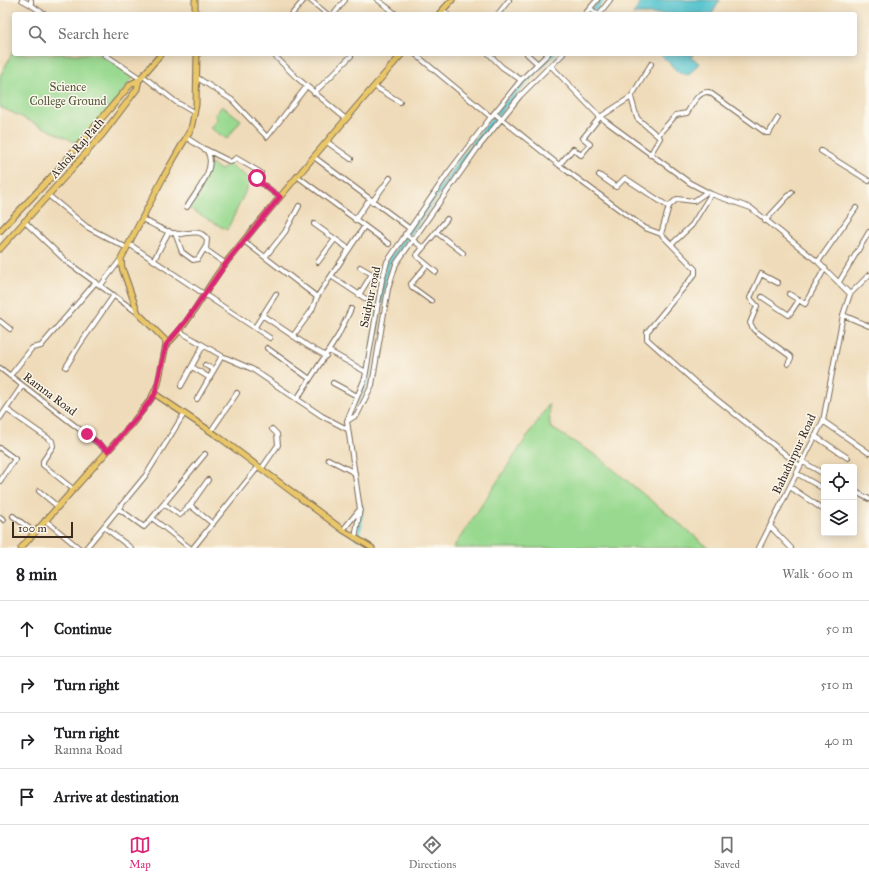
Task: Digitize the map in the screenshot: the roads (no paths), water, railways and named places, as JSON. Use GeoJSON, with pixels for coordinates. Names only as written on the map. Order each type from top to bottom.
{"type":"FeatureCollection","features":[{"type":"Feature","properties":{"kind":"main road"},"geometry":{"type":"LineString","coordinates":[[194,0],[195,12]]}},
{"type":"Feature","properties":{"kind":"main road"},"geometry":{"type":"LineString","coordinates":[[441,12],[452,0]]}},
{"type":"Feature","properties":{"kind":"main road","name":"Ashok Raj Path"},"geometry":{"type":"LineString","coordinates":[[0,249],[103,134],[137,89],[141,78],[159,56]]}},
{"type":"Feature","properties":{"kind":"main road"},"geometry":{"type":"LineString","coordinates":[[166,345],[162,336],[138,313],[122,268],[122,259],[142,218],[187,138],[195,113],[197,56]]}},
{"type":"Feature","properties":{"kind":"main road"},"geometry":{"type":"LineString","coordinates":[[21,548],[141,413],[155,394],[166,345],[179,331],[244,241],[297,176],[400,56]]}},
{"type":"Feature","properties":{"kind":"main road"},"geometry":{"type":"LineString","coordinates":[[0,231],[54,174],[131,84],[141,78]]}},
{"type":"Feature","properties":{"kind":"main road"},"geometry":{"type":"LineString","coordinates":[[20,210],[26,219]]}},
{"type":"Feature","properties":{"kind":"main road"},"geometry":{"type":"LineString","coordinates":[[155,394],[211,431],[343,530],[372,548]]}},
{"type":"Feature","properties":{"kind":"street"},"geometry":{"type":"LineString","coordinates":[[22,0],[31,2],[42,12]]}},
{"type":"Feature","properties":{"kind":"street"},"geometry":{"type":"LineString","coordinates":[[294,12],[304,0]]}},
{"type":"Feature","properties":{"kind":"street"},"geometry":{"type":"LineString","coordinates":[[310,0],[325,12]]}},
{"type":"Feature","properties":{"kind":"street"},"geometry":{"type":"LineString","coordinates":[[336,12],[345,0]]}},
{"type":"Feature","properties":{"kind":"street"},"geometry":{"type":"LineString","coordinates":[[378,0],[393,12]]}},
{"type":"Feature","properties":{"kind":"street"},"geometry":{"type":"LineString","coordinates":[[500,12],[509,0]]}},
{"type":"Feature","properties":{"kind":"street"},"geometry":{"type":"LineString","coordinates":[[600,12],[610,0]]}},
{"type":"Feature","properties":{"kind":"street"},"geometry":{"type":"LineString","coordinates":[[587,12],[591,9],[595,1]]}},
{"type":"Feature","properties":{"kind":"street"},"geometry":{"type":"LineString","coordinates":[[591,9],[595,12]]}},
{"type":"Feature","properties":{"kind":"street"},"geometry":{"type":"LineString","coordinates":[[107,56],[195,113]]}},
{"type":"Feature","properties":{"kind":"street"},"geometry":{"type":"LineString","coordinates":[[275,56],[314,93],[346,119]]}},
{"type":"Feature","properties":{"kind":"street"},"geometry":{"type":"LineString","coordinates":[[314,93],[351,56]]}},
{"type":"Feature","properties":{"kind":"street"},"geometry":{"type":"LineString","coordinates":[[417,56],[491,117]]}},
{"type":"Feature","properties":{"kind":"street"},"geometry":{"type":"LineString","coordinates":[[491,56],[502,67],[521,80]]}},
{"type":"Feature","properties":{"kind":"street"},"geometry":{"type":"LineString","coordinates":[[529,56],[538,64]]}},
{"type":"Feature","properties":{"kind":"street","name":"Saidpur road"},"geometry":{"type":"LineString","coordinates":[[355,538],[360,509],[347,421],[363,385],[382,280],[388,271],[390,257],[409,228],[491,117],[495,114],[521,80],[547,56]]}},
{"type":"Feature","properties":{"kind":"street"},"geometry":{"type":"LineString","coordinates":[[347,421],[357,415],[370,388],[388,271],[398,260],[452,183],[500,119],[524,92],[561,56]]}},
{"type":"Feature","properties":{"kind":"street"},"geometry":{"type":"LineString","coordinates":[[545,59],[600,118],[680,177],[709,193],[751,208],[765,221],[825,268],[850,294],[869,275]]}},
{"type":"Feature","properties":{"kind":"street"},"geometry":{"type":"LineString","coordinates":[[559,165],[573,149],[581,156],[590,144],[583,138],[600,118],[631,97],[652,64]]}},
{"type":"Feature","properties":{"kind":"street"},"geometry":{"type":"LineString","coordinates":[[196,77],[232,100],[267,136],[307,86]]}},
{"type":"Feature","properties":{"kind":"street"},"geometry":{"type":"LineString","coordinates":[[374,86],[400,102]]}},
{"type":"Feature","properties":{"kind":"street"},"geometry":{"type":"LineString","coordinates":[[658,135],[676,115],[687,114],[700,94],[704,92],[709,92],[766,133],[769,133],[774,128],[778,118]]}},
{"type":"Feature","properties":{"kind":"street"},"geometry":{"type":"LineString","coordinates":[[631,97],[637,118],[658,135],[660,141],[650,155]]}},
{"type":"Feature","properties":{"kind":"street"},"geometry":{"type":"LineString","coordinates":[[495,114],[559,165],[620,210],[645,228],[661,234],[695,269],[695,274],[647,332],[647,339],[695,382],[801,464],[821,473]]}},
{"type":"Feature","properties":{"kind":"street"},"geometry":{"type":"LineString","coordinates":[[187,138],[205,150],[231,162],[236,158],[258,170],[261,173],[257,180],[280,197]]}},
{"type":"Feature","properties":{"kind":"street"},"geometry":{"type":"LineString","coordinates":[[327,142],[351,159]]}},
{"type":"Feature","properties":{"kind":"street"},"geometry":{"type":"LineString","coordinates":[[187,207],[208,171],[208,154],[205,150]]}},
{"type":"Feature","properties":{"kind":"street"},"geometry":{"type":"LineString","coordinates":[[821,151],[869,181]]}},
{"type":"Feature","properties":{"kind":"street"},"geometry":{"type":"LineString","coordinates":[[314,157],[409,228]]}},
{"type":"Feature","properties":{"kind":"street"},"geometry":{"type":"LineString","coordinates":[[599,175],[616,187],[625,178],[668,207]]}},
{"type":"Feature","properties":{"kind":"street"},"geometry":{"type":"LineString","coordinates":[[297,176],[389,244]]}},
{"type":"Feature","properties":{"kind":"street"},"geometry":{"type":"LineString","coordinates":[[355,220],[390,178]]}},
{"type":"Feature","properties":{"kind":"street"},"geometry":{"type":"LineString","coordinates":[[765,221],[792,192]]}},
{"type":"Feature","properties":{"kind":"street"},"geometry":{"type":"LineString","coordinates":[[661,234],[668,207],[677,199],[694,201],[709,193]]}},
{"type":"Feature","properties":{"kind":"street"},"geometry":{"type":"LineString","coordinates":[[672,244],[692,225],[709,193]]}},
{"type":"Feature","properties":{"kind":"street"},"geometry":{"type":"LineString","coordinates":[[48,195],[83,224],[154,260],[270,338]]}},
{"type":"Feature","properties":{"kind":"street"},"geometry":{"type":"LineString","coordinates":[[266,256],[285,232],[299,206]]}},
{"type":"Feature","properties":{"kind":"street"},"geometry":{"type":"LineString","coordinates":[[818,262],[856,208]]}},
{"type":"Feature","properties":{"kind":"street"},"geometry":{"type":"LineString","coordinates":[[142,218],[169,231],[176,233],[193,232],[207,237],[206,246],[208,252],[226,264]]}},
{"type":"Feature","properties":{"kind":"street"},"geometry":{"type":"LineString","coordinates":[[436,272],[417,256],[446,218]]}},
{"type":"Feature","properties":{"kind":"street"},"geometry":{"type":"LineString","coordinates":[[26,219],[67,262],[138,313]]}},
{"type":"Feature","properties":{"kind":"street"},"geometry":{"type":"LineString","coordinates":[[314,224],[349,249]]}},
{"type":"Feature","properties":{"kind":"street"},"geometry":{"type":"LineString","coordinates":[[293,336],[312,310],[317,296],[364,227]]}},
{"type":"Feature","properties":{"kind":"street"},"geometry":{"type":"LineString","coordinates":[[154,260],[169,231]]}},
{"type":"Feature","properties":{"kind":"street"},"geometry":{"type":"LineString","coordinates":[[436,232],[463,253]]}},
{"type":"Feature","properties":{"kind":"street"},"geometry":{"type":"LineString","coordinates":[[839,282],[869,232]]}},
{"type":"Feature","properties":{"kind":"street"},"geometry":{"type":"LineString","coordinates":[[176,233],[182,252],[193,260],[198,259],[206,246]]}},
{"type":"Feature","properties":{"kind":"street"},"geometry":{"type":"LineString","coordinates":[[406,234],[423,248]]}},
{"type":"Feature","properties":{"kind":"street"},"geometry":{"type":"LineString","coordinates":[[318,262],[335,239]]}},
{"type":"Feature","properties":{"kind":"street"},"geometry":{"type":"LineString","coordinates":[[244,241],[266,256],[317,296]]}},
{"type":"Feature","properties":{"kind":"street"},"geometry":{"type":"LineString","coordinates":[[100,285],[122,259]]}},
{"type":"Feature","properties":{"kind":"street"},"geometry":{"type":"LineString","coordinates":[[427,265],[411,284],[412,287],[431,301]]}},
{"type":"Feature","properties":{"kind":"street"},"geometry":{"type":"LineString","coordinates":[[360,267],[382,280]]}},
{"type":"Feature","properties":{"kind":"street"},"geometry":{"type":"LineString","coordinates":[[789,294],[805,304],[825,268]]}},
{"type":"Feature","properties":{"kind":"street"},"geometry":{"type":"LineString","coordinates":[[359,295],[372,274]]}},
{"type":"Feature","properties":{"kind":"street"},"geometry":{"type":"LineString","coordinates":[[778,283],[761,274],[750,298],[757,306],[750,323],[754,330],[790,356],[791,358],[788,364]]}},
{"type":"Feature","properties":{"kind":"street"},"geometry":{"type":"LineString","coordinates":[[331,276],[366,299]]}},
{"type":"Feature","properties":{"kind":"street"},"geometry":{"type":"LineString","coordinates":[[10,376],[32,348],[41,346],[96,282]]}},
{"type":"Feature","properties":{"kind":"street"},"geometry":{"type":"LineString","coordinates":[[255,327],[276,294]]}},
{"type":"Feature","properties":{"kind":"street","name":"Bahadurpur Road"},"geometry":{"type":"LineString","coordinates":[[759,548],[823,421],[843,315],[850,294]]}},
{"type":"Feature","properties":{"kind":"street"},"geometry":{"type":"LineString","coordinates":[[66,368],[80,344],[114,295]]}},
{"type":"Feature","properties":{"kind":"street"},"geometry":{"type":"LineString","coordinates":[[762,296],[789,315],[799,300]]}},
{"type":"Feature","properties":{"kind":"street"},"geometry":{"type":"LineString","coordinates":[[297,399],[329,351],[351,309]]}},
{"type":"Feature","properties":{"kind":"street"},"geometry":{"type":"LineString","coordinates":[[262,315],[326,356]]}},
{"type":"Feature","properties":{"kind":"street"},"geometry":{"type":"LineString","coordinates":[[843,315],[869,326]]}},
{"type":"Feature","properties":{"kind":"street"},"geometry":{"type":"LineString","coordinates":[[0,321],[10,330]]}},
{"type":"Feature","properties":{"kind":"street"},"geometry":{"type":"LineString","coordinates":[[179,331],[222,356],[252,369],[340,427],[347,429]]}},
{"type":"Feature","properties":{"kind":"street"},"geometry":{"type":"LineString","coordinates":[[181,386],[204,346]]}},
{"type":"Feature","properties":{"kind":"street"},"geometry":{"type":"LineString","coordinates":[[267,348],[310,379]]}},
{"type":"Feature","properties":{"kind":"street"},"geometry":{"type":"LineString","coordinates":[[329,351],[366,372]]}},
{"type":"Feature","properties":{"kind":"street"},"geometry":{"type":"LineString","coordinates":[[197,399],[222,356]]}},
{"type":"Feature","properties":{"kind":"street"},"geometry":{"type":"LineString","coordinates":[[205,365],[214,370]]}},
{"type":"Feature","properties":{"kind":"street"},"geometry":{"type":"LineString","coordinates":[[192,367],[210,378]]}},
{"type":"Feature","properties":{"kind":"street","name":"Ramna Road"},"geometry":{"type":"LineString","coordinates":[[0,368],[108,451]]}},
{"type":"Feature","properties":{"kind":"street"},"geometry":{"type":"LineString","coordinates":[[333,383],[357,396]]}},
{"type":"Feature","properties":{"kind":"street"},"geometry":{"type":"LineString","coordinates":[[363,385],[370,388]]}},
{"type":"Feature","properties":{"kind":"street"},"geometry":{"type":"LineString","coordinates":[[0,418],[22,386]]}},
{"type":"Feature","properties":{"kind":"street"},"geometry":{"type":"LineString","coordinates":[[211,431],[238,393]]}},
{"type":"Feature","properties":{"kind":"street"},"geometry":{"type":"LineString","coordinates":[[6,409],[52,441],[53,444],[43,461],[43,465],[73,489]]}},
{"type":"Feature","properties":{"kind":"street"},"geometry":{"type":"LineString","coordinates":[[86,548],[146,474],[184,414]]}},
{"type":"Feature","properties":{"kind":"street"},"geometry":{"type":"LineString","coordinates":[[823,421],[869,453]]}},
{"type":"Feature","properties":{"kind":"street"},"geometry":{"type":"LineString","coordinates":[[152,518],[192,548],[278,445],[277,434],[272,429]]}},
{"type":"Feature","properties":{"kind":"street"},"geometry":{"type":"LineString","coordinates":[[816,436],[848,458]]}},
{"type":"Feature","properties":{"kind":"street"},"geometry":{"type":"LineString","coordinates":[[0,448],[15,460],[0,480]]}},
{"type":"Feature","properties":{"kind":"street"},"geometry":{"type":"LineString","coordinates":[[119,509],[144,527],[205,454]]}},
{"type":"Feature","properties":{"kind":"street"},"geometry":{"type":"LineString","coordinates":[[328,459],[355,473]]}},
{"type":"Feature","properties":{"kind":"street"},"geometry":{"type":"LineString","coordinates":[[796,473],[821,487]]}},
{"type":"Feature","properties":{"kind":"street"},"geometry":{"type":"LineString","coordinates":[[164,504],[180,515],[208,480]]}},
{"type":"Feature","properties":{"kind":"street"},"geometry":{"type":"LineString","coordinates":[[790,487],[821,508]]}},
{"type":"Feature","properties":{"kind":"street"},"geometry":{"type":"LineString","coordinates":[[39,491],[57,506]]}},
{"type":"Feature","properties":{"kind":"street"},"geometry":{"type":"LineString","coordinates":[[857,493],[869,499]]}},
{"type":"Feature","properties":{"kind":"street"},"geometry":{"type":"LineString","coordinates":[[190,504],[213,524]]}},
{"type":"Feature","properties":{"kind":"street"},"geometry":{"type":"LineString","coordinates":[[343,530],[360,509]]}},
{"type":"Feature","properties":{"kind":"street"},"geometry":{"type":"LineString","coordinates":[[13,516],[34,532]]}},
{"type":"Feature","properties":{"kind":"street"},"geometry":{"type":"LineString","coordinates":[[0,517],[4,520]]}},
{"type":"Feature","properties":{"kind":"street"},"geometry":{"type":"LineString","coordinates":[[45,520],[79,548]]}},
{"type":"Feature","properties":{"kind":"street"},"geometry":{"type":"LineString","coordinates":[[770,526],[791,548]]}},
{"type":"Feature","properties":{"kind":"street"},"geometry":{"type":"LineString","coordinates":[[104,527],[131,548]]}},
{"type":"Feature","properties":{"kind":"water"},"geometry":{"type":"Polygon","coordinates":[[[643,0],[720,0],[713,12],[634,12],[643,0]]]}},
{"type":"Feature","properties":{"kind":"water"},"geometry":{"type":"Polygon","coordinates":[[[662,56],[692,56],[691,58],[699,63],[689,75],[679,73],[662,56]]]}},
{"type":"Feature","properties":{"kind":"waterway"},"geometry":{"type":"LineString","coordinates":[[592,12],[602,0]]}},
{"type":"Feature","properties":{"kind":"waterway"},"geometry":{"type":"LineString","coordinates":[[357,401],[367,381],[385,275],[389,262],[446,181],[486,128],[530,77],[551,56]]}},
{"type":"Feature","properties":{"kind":"waterway"},"geometry":{"type":"LineString","coordinates":[[357,538],[360,525],[361,506]]}},
{"type":"Feature","properties":{"kind":"park label","name":"Science College Ground"},"geometry":{"type":"Point","coordinates":[68,94]}}]}
